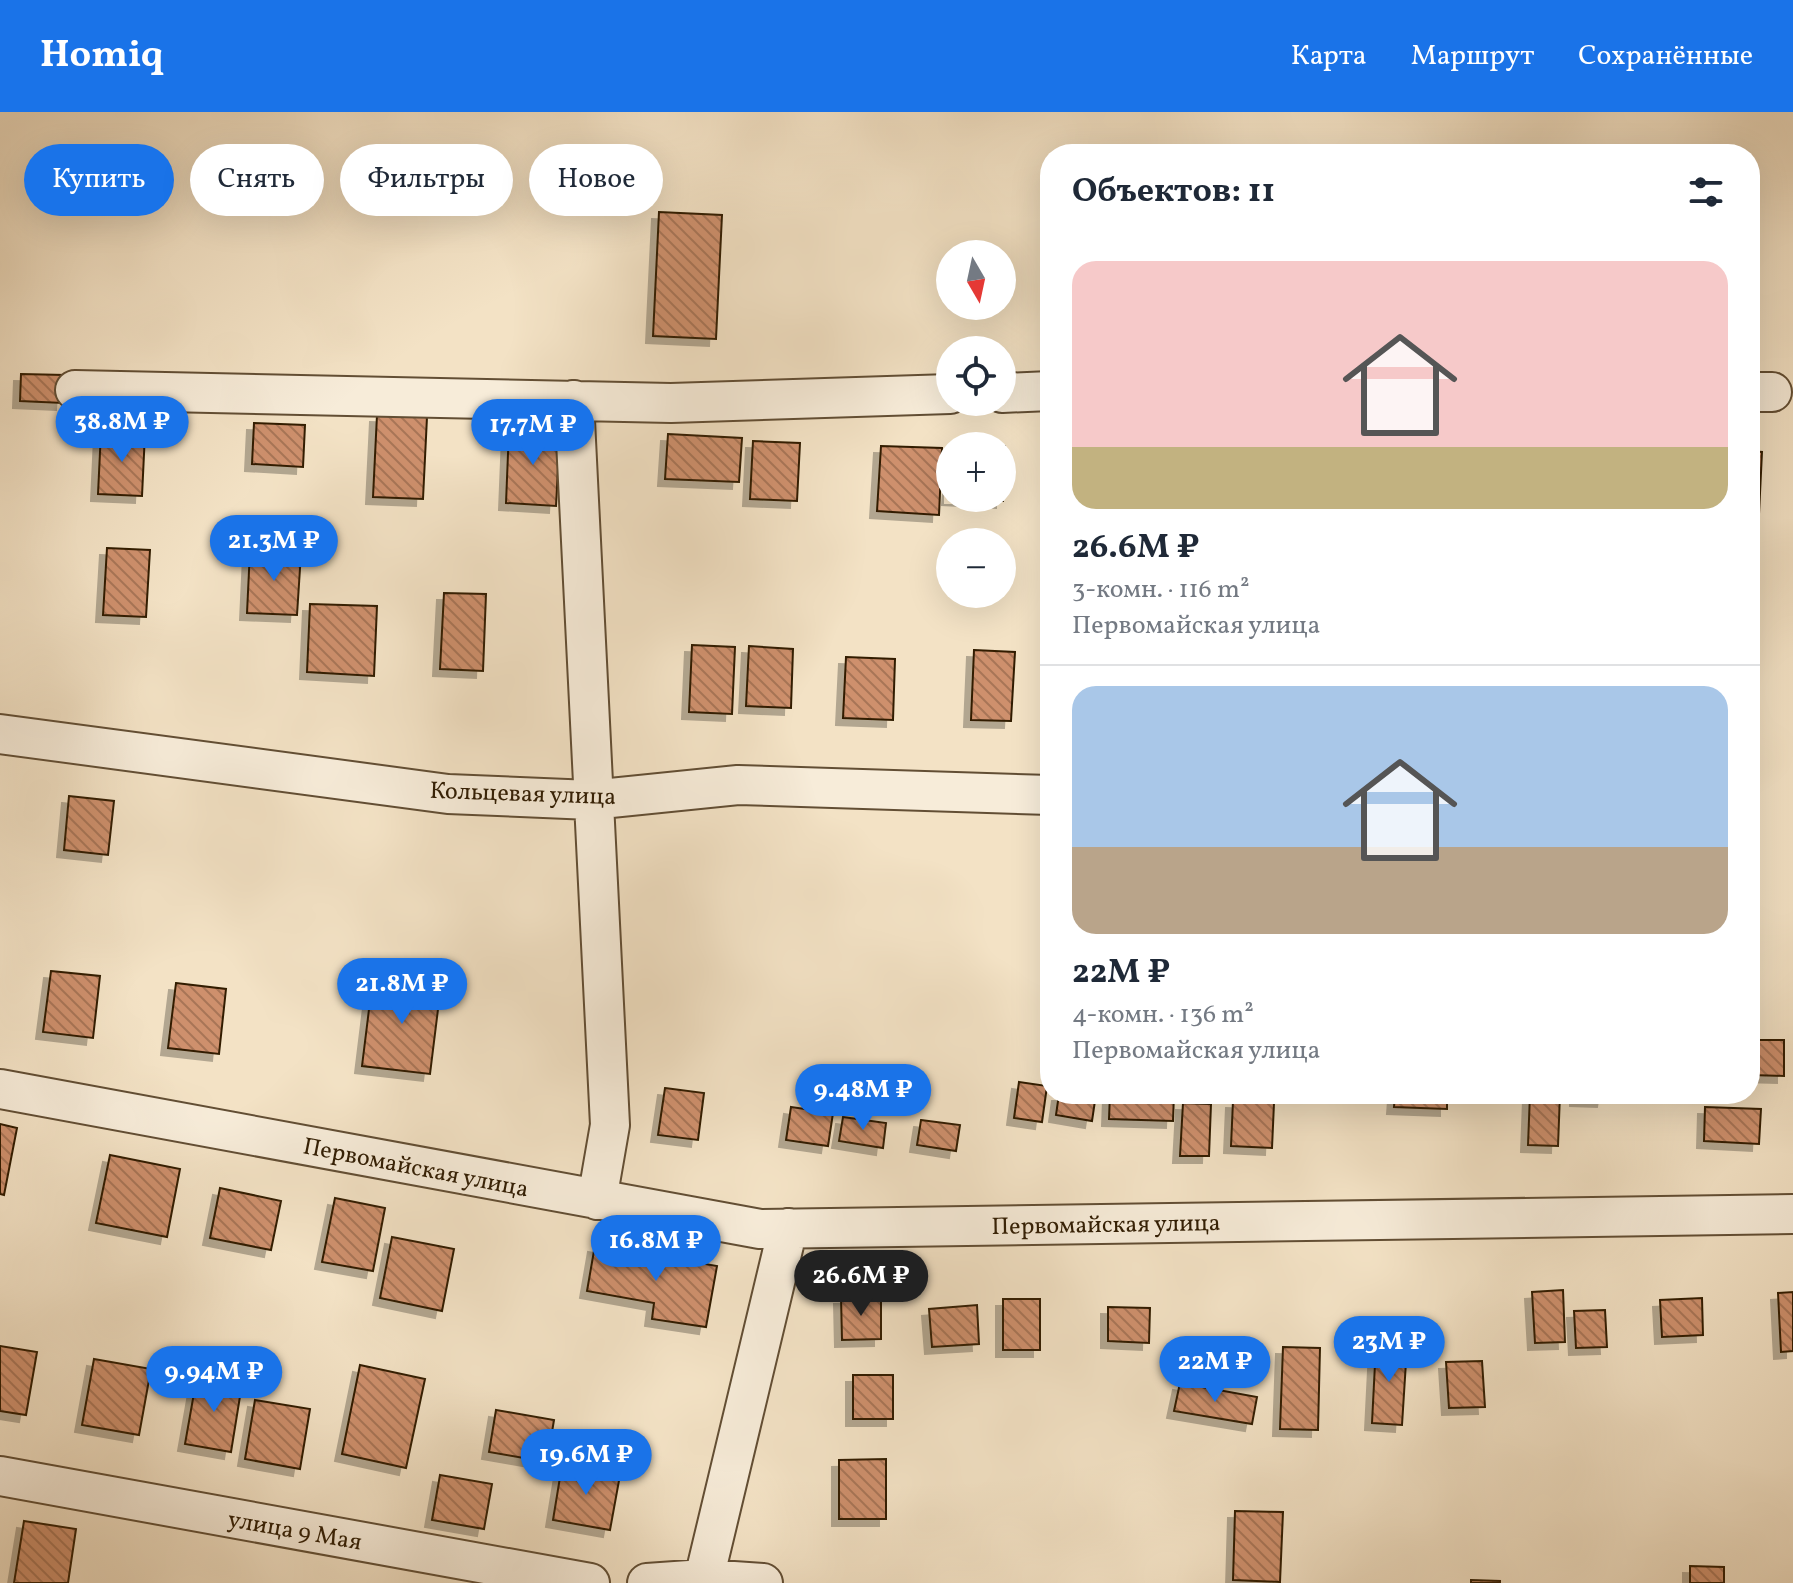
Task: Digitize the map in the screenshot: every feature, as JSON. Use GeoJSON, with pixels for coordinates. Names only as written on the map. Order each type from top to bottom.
{"type":"FeatureCollection","features":[{"type":"Feature","properties":{"kind":"street"},"geometry":{"type":"LineString","coordinates":[[75,390],[671,403],[936,394]]}},
{"type":"Feature","properties":{"kind":"street"},"geometry":{"type":"LineString","coordinates":[[1016,392],[1040,391]]}},
{"type":"Feature","properties":{"kind":"street"},"geometry":{"type":"LineString","coordinates":[[574,400],[591,800],[610,1125],[597,1200]]}},
{"type":"Feature","properties":{"kind":"street","name":"Кольцевая улица"},"geometry":{"type":"LineString","coordinates":[[0,734],[448,794],[591,800],[738,785],[1040,795]]}},
{"type":"Feature","properties":{"kind":"street","name":"Первомайская улица"},"geometry":{"type":"LineString","coordinates":[[0,1089],[760,1229],[1793,1214]]}},
{"type":"Feature","properties":{"kind":"street"},"geometry":{"type":"LineString","coordinates":[[704,1581],[788,1228]]}},
{"type":"Feature","properties":{"kind":"street","name":"улица 9 Мая"},"geometry":{"type":"LineString","coordinates":[[0,1476],[590,1583]]}},
{"type":"Feature","properties":{"kind":"street"},"geometry":{"type":"LineString","coordinates":[[647,1583],[763,1583]]}},
{"type":"Feature","properties":{"kind":"building"},"geometry":{"type":"Polygon","coordinates":[[[663,212],[722,215],[716,339],[653,336],[659,216],[663,216],[663,212]]]}},
{"type":"Feature","properties":{"kind":"building"},"geometry":{"type":"Polygon","coordinates":[[[21,374],[65,375],[63,403],[20,401],[21,374]]]}},
{"type":"Feature","properties":{"kind":"building"},"geometry":{"type":"Polygon","coordinates":[[[377,415],[427,417],[423,499],[373,497],[377,415]]]}},
{"type":"Feature","properties":{"kind":"building"},"geometry":{"type":"Polygon","coordinates":[[[254,423],[305,425],[303,467],[252,464],[254,423]]]}},
{"type":"Feature","properties":{"kind":"building"},"geometry":{"type":"Polygon","coordinates":[[[509,429],[560,432],[556,506],[506,503],[509,429]]]}},
{"type":"Feature","properties":{"kind":"building"},"geometry":{"type":"Polygon","coordinates":[[[101,431],[145,433],[142,496],[98,494],[101,431]]]}},
{"type":"Feature","properties":{"kind":"building"},"geometry":{"type":"Polygon","coordinates":[[[668,434],[742,438],[739,482],[665,479],[668,434]]]}},
{"type":"Feature","properties":{"kind":"building"},"geometry":{"type":"Polygon","coordinates":[[[753,441],[800,443],[797,501],[750,499],[753,441]]]}},
{"type":"Feature","properties":{"kind":"building"},"geometry":{"type":"Polygon","coordinates":[[[881,446],[936,448],[936,512],[939,515],[877,511],[881,446]]]}},
{"type":"Feature","properties":{"kind":"building"},"geometry":{"type":"Polygon","coordinates":[[[1760,452],[1762,452],[1760,493],[1760,452]]]}},
{"type":"Feature","properties":{"kind":"building"},"geometry":{"type":"Polygon","coordinates":[[[107,548],[150,550],[146,617],[103,615],[107,548]]]}},
{"type":"Feature","properties":{"kind":"building"},"geometry":{"type":"Polygon","coordinates":[[[250,550],[301,553],[297,615],[247,613],[250,550]]]}},
{"type":"Feature","properties":{"kind":"building"},"geometry":{"type":"Polygon","coordinates":[[[444,593],[486,594],[483,671],[440,669],[444,593]]]}},
{"type":"Feature","properties":{"kind":"building"},"geometry":{"type":"Polygon","coordinates":[[[310,604],[377,606],[374,676],[307,672],[310,604]]]}},
{"type":"Feature","properties":{"kind":"building"},"geometry":{"type":"Polygon","coordinates":[[[692,645],[735,647],[732,714],[689,712],[692,645]]]}},
{"type":"Feature","properties":{"kind":"building"},"geometry":{"type":"Polygon","coordinates":[[[749,646],[793,649],[791,708],[746,706],[749,646]]]}},
{"type":"Feature","properties":{"kind":"building"},"geometry":{"type":"Polygon","coordinates":[[[974,650],[1015,652],[1011,721],[971,720],[974,650]]]}},
{"type":"Feature","properties":{"kind":"building"},"geometry":{"type":"Polygon","coordinates":[[[846,657],[895,659],[893,720],[843,718],[846,657]]]}},
{"type":"Feature","properties":{"kind":"building"},"geometry":{"type":"Polygon","coordinates":[[[69,796],[114,801],[108,855],[64,850],[69,796]]]}},
{"type":"Feature","properties":{"kind":"building"},"geometry":{"type":"Polygon","coordinates":[[[51,971],[100,976],[93,1038],[43,1032],[51,971]]]}},
{"type":"Feature","properties":{"kind":"building"},"geometry":{"type":"Polygon","coordinates":[[[373,977],[441,985],[430,1074],[362,1066],[373,977]]]}},
{"type":"Feature","properties":{"kind":"building"},"geometry":{"type":"Polygon","coordinates":[[[176,983],[226,989],[219,1054],[168,1048],[176,983]]]}},
{"type":"Feature","properties":{"kind":"building"},"geometry":{"type":"Polygon","coordinates":[[[1760,1040],[1784,1040],[1784,1076],[1760,1075],[1760,1040]]]}},
{"type":"Feature","properties":{"kind":"building"},"geometry":{"type":"Polygon","coordinates":[[[1019,1082],[1040,1085],[1040,1104],[1044,1104],[1042,1122],[1014,1118],[1019,1082]]]}},
{"type":"Feature","properties":{"kind":"building"},"geometry":{"type":"Polygon","coordinates":[[[665,1088],[704,1093],[698,1140],[658,1135],[665,1088]]]}},
{"type":"Feature","properties":{"kind":"building"},"geometry":{"type":"Polygon","coordinates":[[[1058,1104],[1095,1104],[1092,1121],[1056,1115],[1058,1104]]]}},
{"type":"Feature","properties":{"kind":"building"},"geometry":{"type":"Polygon","coordinates":[[[1110,1104],[1174,1104],[1173,1121],[1109,1119],[1110,1104]]]}},
{"type":"Feature","properties":{"kind":"building"},"geometry":{"type":"Polygon","coordinates":[[[1183,1104],[1211,1104],[1209,1156],[1180,1156],[1183,1104]]]}},
{"type":"Feature","properties":{"kind":"building"},"geometry":{"type":"Polygon","coordinates":[[[1233,1104],[1274,1104],[1272,1148],[1231,1146],[1233,1104]]]}},
{"type":"Feature","properties":{"kind":"building"},"geometry":{"type":"Polygon","coordinates":[[[1394,1104],[1447,1104],[1447,1109],[1394,1107],[1394,1104]]]}},
{"type":"Feature","properties":{"kind":"building"},"geometry":{"type":"Polygon","coordinates":[[[1530,1104],[1560,1104],[1558,1146],[1528,1145],[1530,1104]]]}},
{"type":"Feature","properties":{"kind":"building"},"geometry":{"type":"Polygon","coordinates":[[[791,1107],[833,1113],[828,1146],[786,1140],[791,1107]]]}},
{"type":"Feature","properties":{"kind":"building"},"geometry":{"type":"Polygon","coordinates":[[[1705,1107],[1761,1109],[1759,1144],[1704,1141],[1705,1107]]]}},
{"type":"Feature","properties":{"kind":"building"},"geometry":{"type":"Polygon","coordinates":[[[843,1117],[886,1123],[883,1148],[839,1141],[843,1117]]]}},
{"type":"Feature","properties":{"kind":"building"},"geometry":{"type":"Polygon","coordinates":[[[921,1120],[960,1125],[956,1151],[917,1145],[921,1120]]]}},
{"type":"Feature","properties":{"kind":"building"},"geometry":{"type":"Polygon","coordinates":[[[0,1124],[17,1128],[4,1195],[0,1194],[0,1124]]]}},
{"type":"Feature","properties":{"kind":"building"},"geometry":{"type":"Polygon","coordinates":[[[110,1155],[180,1169],[167,1237],[96,1223],[110,1155]]]}},
{"type":"Feature","properties":{"kind":"building"},"geometry":{"type":"Polygon","coordinates":[[[220,1188],[281,1201],[271,1250],[210,1238],[220,1188]]]}},
{"type":"Feature","properties":{"kind":"building"},"geometry":{"type":"Polygon","coordinates":[[[335,1198],[385,1208],[373,1271],[322,1262],[335,1198]]]}},
{"type":"Feature","properties":{"kind":"building"},"geometry":{"type":"Polygon","coordinates":[[[392,1237],[454,1249],[442,1311],[380,1298],[392,1237]]]}},
{"type":"Feature","properties":{"kind":"building"},"geometry":{"type":"Polygon","coordinates":[[[595,1245],[717,1266],[706,1327],[652,1319],[654,1303],[587,1291],[595,1245]]]}},
{"type":"Feature","properties":{"kind":"building"},"geometry":{"type":"Polygon","coordinates":[[[1563,1290],[1565,1342],[1535,1343],[1532,1292],[1563,1290]]]}},
{"type":"Feature","properties":{"kind":"building"},"geometry":{"type":"Polygon","coordinates":[[[1793,1292],[1793,1351],[1781,1352],[1778,1293],[1793,1292]]]}},
{"type":"Feature","properties":{"kind":"building"},"geometry":{"type":"Polygon","coordinates":[[[881,1296],[881,1339],[842,1340],[841,1297],[881,1296]]]}},
{"type":"Feature","properties":{"kind":"building"},"geometry":{"type":"Polygon","coordinates":[[[1702,1298],[1703,1335],[1662,1337],[1660,1300],[1702,1298]]]}},
{"type":"Feature","properties":{"kind":"building"},"geometry":{"type":"Polygon","coordinates":[[[1003,1299],[1040,1299],[1040,1350],[1003,1350],[1003,1299]]]}},
{"type":"Feature","properties":{"kind":"building"},"geometry":{"type":"Polygon","coordinates":[[[977,1305],[979,1344],[932,1347],[929,1309],[977,1305]]]}},
{"type":"Feature","properties":{"kind":"building"},"geometry":{"type":"Polygon","coordinates":[[[1108,1307],[1150,1308],[1149,1343],[1108,1341],[1108,1307]]]}},
{"type":"Feature","properties":{"kind":"building"},"geometry":{"type":"Polygon","coordinates":[[[1605,1310],[1607,1347],[1576,1348],[1574,1311],[1605,1310]]]}},
{"type":"Feature","properties":{"kind":"building"},"geometry":{"type":"Polygon","coordinates":[[[1376,1344],[1407,1346],[1402,1425],[1372,1423],[1376,1344]]]}},
{"type":"Feature","properties":{"kind":"building"},"geometry":{"type":"Polygon","coordinates":[[[0,1346],[37,1352],[26,1415],[0,1411],[0,1346]]]}},
{"type":"Feature","properties":{"kind":"building"},"geometry":{"type":"Polygon","coordinates":[[[1283,1347],[1320,1348],[1318,1430],[1280,1429],[1283,1347]]]}},
{"type":"Feature","properties":{"kind":"building"},"geometry":{"type":"Polygon","coordinates":[[[94,1359],[151,1369],[139,1435],[82,1425],[94,1359]]]}},
{"type":"Feature","properties":{"kind":"building"},"geometry":{"type":"Polygon","coordinates":[[[1482,1361],[1485,1407],[1449,1408],[1446,1362],[1482,1361]]]}},
{"type":"Feature","properties":{"kind":"building"},"geometry":{"type":"Polygon","coordinates":[[[360,1365],[425,1379],[406,1468],[342,1454],[360,1365]]]}},
{"type":"Feature","properties":{"kind":"building"},"geometry":{"type":"Polygon","coordinates":[[[853,1375],[893,1375],[893,1419],[853,1419],[853,1375]]]}},
{"type":"Feature","properties":{"kind":"building"},"geometry":{"type":"Polygon","coordinates":[[[197,1376],[242,1384],[231,1452],[185,1444],[197,1376]]]}},
{"type":"Feature","properties":{"kind":"building"},"geometry":{"type":"Polygon","coordinates":[[[1180,1383],[1257,1397],[1252,1424],[1174,1411],[1180,1383]]]}},
{"type":"Feature","properties":{"kind":"building"},"geometry":{"type":"Polygon","coordinates":[[[255,1400],[310,1409],[300,1469],[245,1459],[255,1400]]]}},
{"type":"Feature","properties":{"kind":"building"},"geometry":{"type":"Polygon","coordinates":[[[496,1410],[554,1420],[547,1462],[489,1452],[496,1410]]]}},
{"type":"Feature","properties":{"kind":"building"},"geometry":{"type":"Polygon","coordinates":[[[886,1459],[886,1519],[839,1519],[839,1460],[886,1459]]]}},
{"type":"Feature","properties":{"kind":"building"},"geometry":{"type":"Polygon","coordinates":[[[562,1465],[620,1475],[610,1530],[553,1520],[562,1465]]]}},
{"type":"Feature","properties":{"kind":"building"},"geometry":{"type":"Polygon","coordinates":[[[440,1475],[492,1484],[484,1529],[432,1520],[440,1475]]]}},
{"type":"Feature","properties":{"kind":"building"},"geometry":{"type":"Polygon","coordinates":[[[1235,1511],[1283,1512],[1280,1582],[1233,1580],[1235,1511]]]}},
{"type":"Feature","properties":{"kind":"building"},"geometry":{"type":"Polygon","coordinates":[[[24,1521],[76,1529],[68,1583],[14,1583],[24,1521]]]}},
{"type":"Feature","properties":{"kind":"building"},"geometry":{"type":"Polygon","coordinates":[[[1690,1566],[1724,1567],[1724,1583],[1690,1583],[1690,1566]]]}},
{"type":"Feature","properties":{"kind":"building"},"geometry":{"type":"Polygon","coordinates":[[[1471,1580],[1500,1581],[1500,1583],[1471,1583],[1471,1580]]]}}]}
